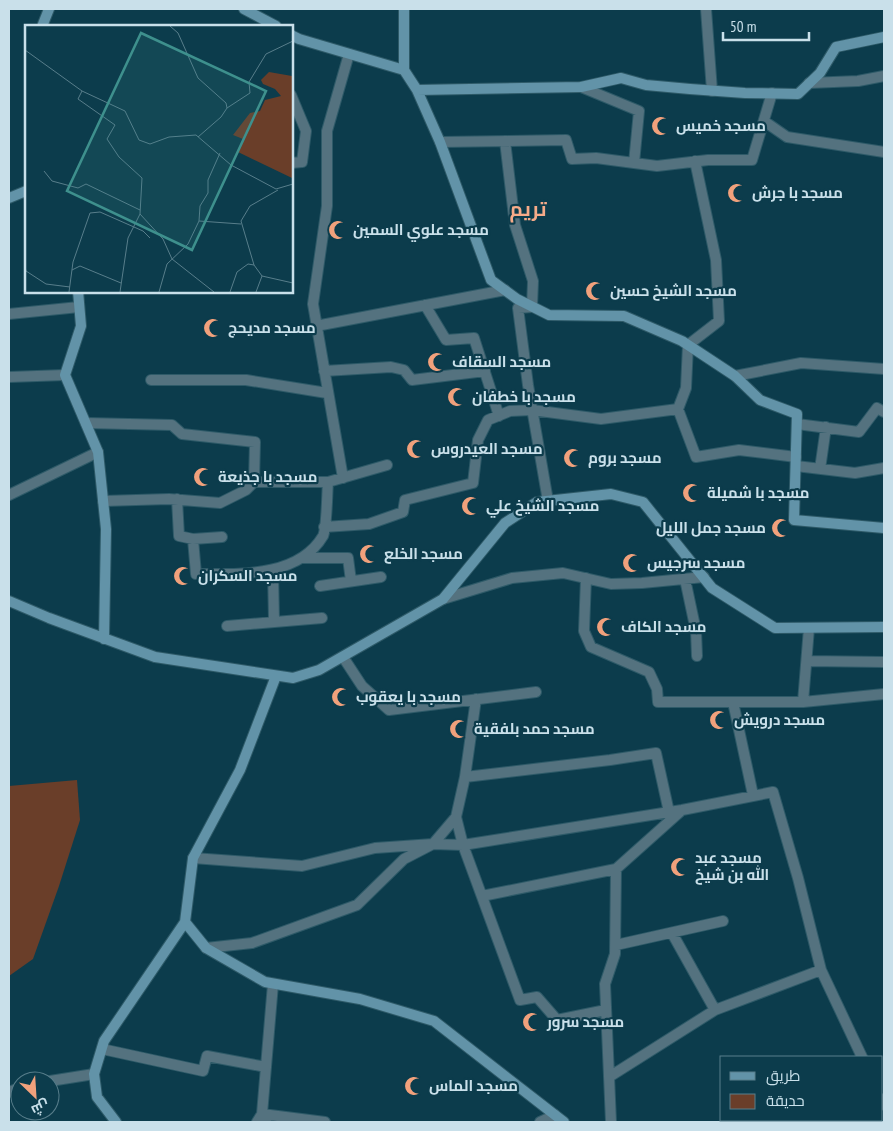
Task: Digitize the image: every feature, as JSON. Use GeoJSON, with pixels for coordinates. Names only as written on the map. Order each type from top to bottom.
{"type":"FeatureCollection","features":[{"type":"Feature","properties":{"kind":"street"},"geometry":{"type":"LineString","coordinates":[[44,25],[49,9]]}},
{"type":"Feature","properties":{"kind":"street"},"geometry":{"type":"LineString","coordinates":[[244,9],[274,25]]}},
{"type":"Feature","properties":{"kind":"street"},"geometry":{"type":"LineString","coordinates":[[404,9],[404,70],[417,90],[440,142],[492,280],[517,299],[549,315],[624,316],[688,344],[735,376],[760,400],[797,414],[794,520],[884,528]]}},
{"type":"Feature","properties":{"kind":"street"},"geometry":{"type":"LineString","coordinates":[[706,9],[712,91]]}},
{"type":"Feature","properties":{"kind":"street"},"geometry":{"type":"LineString","coordinates":[[292,36],[298,39],[404,70]]}},
{"type":"Feature","properties":{"kind":"street"},"geometry":{"type":"LineString","coordinates":[[417,90],[581,87],[621,78],[646,85],[712,91],[798,94],[820,73],[836,47],[884,38]]}},
{"type":"Feature","properties":{"kind":"street"},"geometry":{"type":"LineString","coordinates":[[343,478],[313,304],[327,206],[327,131],[349,54]]}},
{"type":"Feature","properties":{"kind":"street"},"geometry":{"type":"LineString","coordinates":[[809,83],[858,81],[884,76]]}},
{"type":"Feature","properties":{"kind":"street"},"geometry":{"type":"LineString","coordinates":[[581,87],[639,111],[634,163]]}},
{"type":"Feature","properties":{"kind":"street"},"geometry":{"type":"LineString","coordinates":[[440,142],[566,140],[572,159],[596,158],[658,166],[695,162],[752,160],[772,93]]}},
{"type":"Feature","properties":{"kind":"street"},"geometry":{"type":"LineString","coordinates":[[292,97],[306,131],[302,162],[292,163]]}},
{"type":"Feature","properties":{"kind":"street"},"geometry":{"type":"LineString","coordinates":[[764,121],[787,137],[884,152]]}},
{"type":"Feature","properties":{"kind":"street"},"geometry":{"type":"LineString","coordinates":[[505,141],[515,225],[533,281],[532,307]]}},
{"type":"Feature","properties":{"kind":"street"},"geometry":{"type":"LineString","coordinates":[[688,344],[719,322],[716,260],[695,162]]}},
{"type":"Feature","properties":{"kind":"street"},"geometry":{"type":"LineString","coordinates":[[9,198],[25,191]]}},
{"type":"Feature","properties":{"kind":"street"},"geometry":{"type":"LineString","coordinates":[[316,326],[505,290]]}},
{"type":"Feature","properties":{"kind":"street"},"geometry":{"type":"LineString","coordinates":[[78,292],[81,326],[66,374],[98,452],[106,529],[104,639]]}},
{"type":"Feature","properties":{"kind":"street"},"geometry":{"type":"LineString","coordinates":[[425,305],[446,340],[474,338],[499,416]]}},
{"type":"Feature","properties":{"kind":"street"},"geometry":{"type":"LineString","coordinates":[[9,314],[79,307]]}},
{"type":"Feature","properties":{"kind":"street"},"geometry":{"type":"LineString","coordinates":[[532,307],[518,308],[532,410],[548,501]]}},
{"type":"Feature","properties":{"kind":"street"},"geometry":{"type":"LineString","coordinates":[[688,344],[686,388],[678,409],[696,456],[740,450],[820,469],[855,473],[884,468]]}},
{"type":"Feature","properties":{"kind":"street"},"geometry":{"type":"LineString","coordinates":[[735,376],[801,362],[884,370]]}},
{"type":"Feature","properties":{"kind":"street"},"geometry":{"type":"LineString","coordinates":[[324,371],[391,367],[404,370],[412,380],[484,371]]}},
{"type":"Feature","properties":{"kind":"street"},"geometry":{"type":"LineString","coordinates":[[9,377],[66,374]]}},
{"type":"Feature","properties":{"kind":"street"},"geometry":{"type":"LineString","coordinates":[[151,380],[246,380],[327,393]]}},
{"type":"Feature","properties":{"kind":"street"},"geometry":{"type":"LineString","coordinates":[[797,424],[858,432],[877,408],[884,412]]}},
{"type":"Feature","properties":{"kind":"street"},"geometry":{"type":"LineString","coordinates":[[324,527],[369,524],[403,512],[405,500],[473,483],[478,440],[488,420],[510,411],[532,410],[601,419],[678,409]]}},
{"type":"Feature","properties":{"kind":"street"},"geometry":{"type":"LineString","coordinates":[[86,423],[172,425],[182,434],[255,442],[254,482],[246,490],[220,503],[177,499],[103,501]]}},
{"type":"Feature","properties":{"kind":"street"},"geometry":{"type":"LineString","coordinates":[[820,469],[826,427]]}},
{"type":"Feature","properties":{"kind":"street"},"geometry":{"type":"LineString","coordinates":[[9,495],[98,452]]}},
{"type":"Feature","properties":{"kind":"street"},"geometry":{"type":"LineString","coordinates":[[254,482],[328,482],[387,465]]}},
{"type":"Feature","properties":{"kind":"street"},"geometry":{"type":"LineString","coordinates":[[304,558],[324,535],[328,482]]}},
{"type":"Feature","properties":{"kind":"street"},"geometry":{"type":"LineString","coordinates":[[444,599],[505,523],[537,502],[611,494],[643,502],[712,588],[775,628],[884,627]]}},
{"type":"Feature","properties":{"kind":"street"},"geometry":{"type":"LineString","coordinates":[[177,499],[179,536],[193,539],[222,537]]}},
{"type":"Feature","properties":{"kind":"street"},"geometry":{"type":"LineString","coordinates":[[193,539],[196,574],[225,574],[273,570],[304,558],[348,558],[351,581]]}},
{"type":"Feature","properties":{"kind":"street"},"geometry":{"type":"LineString","coordinates":[[273,570],[274,621]]}},
{"type":"Feature","properties":{"kind":"street"},"geometry":{"type":"LineString","coordinates":[[9,601],[155,657],[294,678],[319,670],[444,599],[512,578],[563,573],[611,584],[704,577]]}},
{"type":"Feature","properties":{"kind":"street"},"geometry":{"type":"LineString","coordinates":[[320,586],[381,577]]}},
{"type":"Feature","properties":{"kind":"street"},"geometry":{"type":"LineString","coordinates":[[586,578],[584,631],[591,647],[649,672],[657,689],[658,702],[803,702],[884,694]]}},
{"type":"Feature","properties":{"kind":"street"},"geometry":{"type":"LineString","coordinates":[[685,579],[696,631],[697,656]]}},
{"type":"Feature","properties":{"kind":"street"},"geometry":{"type":"LineString","coordinates":[[227,626],[322,618]]}},
{"type":"Feature","properties":{"kind":"street"},"geometry":{"type":"LineString","coordinates":[[803,702],[810,628]]}},
{"type":"Feature","properties":{"kind":"street"},"geometry":{"type":"LineString","coordinates":[[342,657],[362,686],[389,710],[536,692]]}},
{"type":"Feature","properties":{"kind":"street"},"geometry":{"type":"LineString","coordinates":[[807,661],[884,662]]}},
{"type":"Feature","properties":{"kind":"street"},"geometry":{"type":"LineString","coordinates":[[116,1122],[97,1097],[94,1074],[104,1041],[185,922],[193,858],[240,770],[276,676]]}},
{"type":"Feature","properties":{"kind":"street"},"geometry":{"type":"LineString","coordinates":[[206,948],[252,943],[358,906],[404,859],[434,844],[456,817],[465,776],[476,700]]}},
{"type":"Feature","properties":{"kind":"street"},"geometry":{"type":"LineString","coordinates":[[734,702],[753,795]]}},
{"type":"Feature","properties":{"kind":"street"},"geometry":{"type":"LineString","coordinates":[[465,776],[656,753],[669,812]]}},
{"type":"Feature","properties":{"kind":"street"},"geometry":{"type":"LineString","coordinates":[[193,858],[302,866],[375,848],[434,844],[464,845],[682,810],[773,792],[798,878],[821,970],[862,1056]]}},
{"type":"Feature","properties":{"kind":"street"},"geometry":{"type":"LineString","coordinates":[[482,896],[616,869],[682,810]]}},
{"type":"Feature","properties":{"kind":"street"},"geometry":{"type":"LineString","coordinates":[[456,817],[464,845],[520,1000],[537,997],[557,1020],[606,1010]]}},
{"type":"Feature","properties":{"kind":"street"},"geometry":{"type":"LineString","coordinates":[[611,1122],[604,984],[616,954],[616,869]]}},
{"type":"Feature","properties":{"kind":"street"},"geometry":{"type":"LineString","coordinates":[[616,945],[723,921]]}},
{"type":"Feature","properties":{"kind":"street"},"geometry":{"type":"LineString","coordinates":[[185,922],[206,948],[265,982],[360,999],[434,1021],[564,1122]]}},
{"type":"Feature","properties":{"kind":"street"},"geometry":{"type":"LineString","coordinates":[[672,933],[715,1010]]}},
{"type":"Feature","properties":{"kind":"street"},"geometry":{"type":"LineString","coordinates":[[609,1077],[715,1010],[821,970]]}},
{"type":"Feature","properties":{"kind":"street"},"geometry":{"type":"LineString","coordinates":[[273,984],[262,1119],[325,1122]]}},
{"type":"Feature","properties":{"kind":"street"},"geometry":{"type":"LineString","coordinates":[[102,1049],[203,1071],[207,1056],[266,1067]]}},
{"type":"Feature","properties":{"kind":"street"},"geometry":{"type":"LineString","coordinates":[[60,1079],[94,1074]]}},
{"type":"Feature","properties":{"kind":"street"},"geometry":{"type":"LineString","coordinates":[[540,1122],[555,1115]]}},
{"type":"Feature","properties":{"kind":"green space"},"geometry":{"type":"Polygon","coordinates":[[[77,780],[80,820],[59,886],[33,959],[9,976],[9,786],[77,780]]]}},
{"type":"Feature","properties":{"kind":"place","name":"مسجد خميس"},"geometry":{"type":"Point","coordinates":[661,126]}},
{"type":"Feature","properties":{"kind":"place","name":"مسجد با جرش"},"geometry":{"type":"Point","coordinates":[737,193]}},
{"type":"Feature","properties":{"kind":"place","name":"مسجد علوي السمين"},"geometry":{"type":"Point","coordinates":[338,230]}},
{"type":"Feature","properties":{"kind":"place","name":"مسجد الشيخ حسين"},"geometry":{"type":"Point","coordinates":[595,291]}},
{"type":"Feature","properties":{"kind":"place","name":"مسجد مديحج"},"geometry":{"type":"Point","coordinates":[213,328]}},
{"type":"Feature","properties":{"kind":"place","name":"مسجد السقاف"},"geometry":{"type":"Point","coordinates":[437,362]}},
{"type":"Feature","properties":{"kind":"place","name":"مسجد با خطفان"},"geometry":{"type":"Point","coordinates":[457,397]}},
{"type":"Feature","properties":{"kind":"place","name":"مسجد العيدروس"},"geometry":{"type":"Point","coordinates":[416,449]}},
{"type":"Feature","properties":{"kind":"place","name":"مسجد بروم"},"geometry":{"type":"Point","coordinates":[573,458]}},
{"type":"Feature","properties":{"kind":"place","name":"مسجد با جذيعة"},"geometry":{"type":"Point","coordinates":[203,477]}},
{"type":"Feature","properties":{"kind":"place","name":"مسجد با شميلة"},"geometry":{"type":"Point","coordinates":[692,493]}},
{"type":"Feature","properties":{"kind":"place","name":"مسجد الشيخ علي"},"geometry":{"type":"Point","coordinates":[471,506]}},
{"type":"Feature","properties":{"kind":"place","name":"مسجد جمل الليل"},"geometry":{"type":"Point","coordinates":[781,528]}},
{"type":"Feature","properties":{"kind":"place","name":"مسجد الخلع"},"geometry":{"type":"Point","coordinates":[369,554]}},
{"type":"Feature","properties":{"kind":"place","name":"مسجد سرجيس"},"geometry":{"type":"Point","coordinates":[632,563]}},
{"type":"Feature","properties":{"kind":"place","name":"مسجد السكران"},"geometry":{"type":"Point","coordinates":[183,576]}},
{"type":"Feature","properties":{"kind":"place","name":"مسجد الكاف"},"geometry":{"type":"Point","coordinates":[606,627]}},
{"type":"Feature","properties":{"kind":"place","name":"مسجد با يعقوب"},"geometry":{"type":"Point","coordinates":[341,697]}},
{"type":"Feature","properties":{"kind":"place","name":"مسجد درويش"},"geometry":{"type":"Point","coordinates":[719,720]}},
{"type":"Feature","properties":{"kind":"place","name":"مسجد حمد بلفقية"},"geometry":{"type":"Point","coordinates":[459,729]}},
{"type":"Feature","properties":{"kind":"place","name":"مسجد عبد الله بن شيخ"},"geometry":{"type":"Point","coordinates":[680,867]}},
{"type":"Feature","properties":{"kind":"place","name":"مسجد سرور"},"geometry":{"type":"Point","coordinates":[532,1022]}},
{"type":"Feature","properties":{"kind":"place","name":"مسجد الماس"},"geometry":{"type":"Point","coordinates":[414,1086]}},
{"type":"Feature","properties":{"kind":"district","name":"تريم"},"geometry":{"type":"Point","coordinates":[528,209]}}]}
